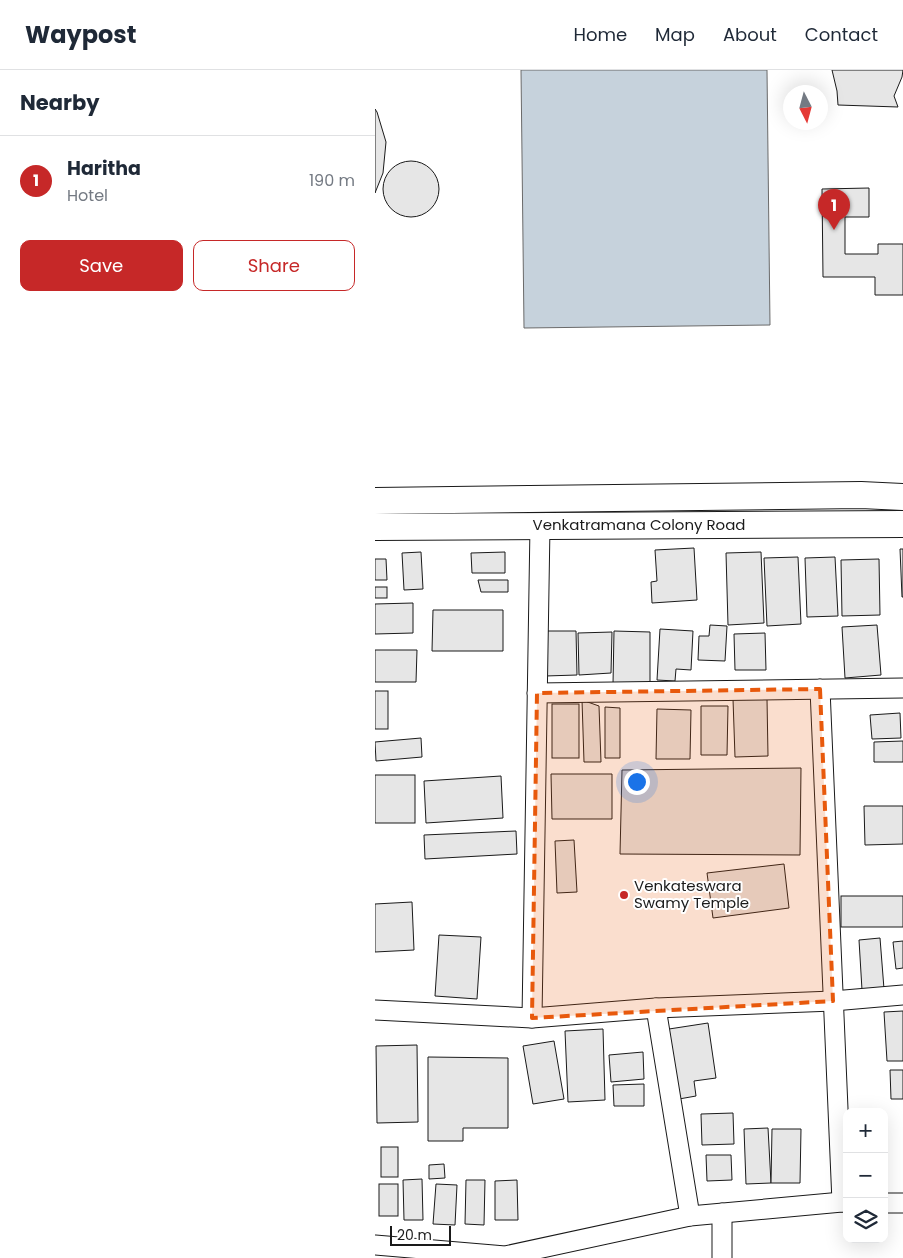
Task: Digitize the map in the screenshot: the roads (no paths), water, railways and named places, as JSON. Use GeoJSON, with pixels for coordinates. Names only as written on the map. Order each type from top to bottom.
{"type":"FeatureCollection","features":[{"type":"Feature","properties":{"kind":"main road"},"geometry":{"type":"LineString","coordinates":[[375,500],[861,495],[903,497]]}},
{"type":"Feature","properties":{"kind":"main road","name":"Venkatramana Colony Road"},"geometry":{"type":"LineString","coordinates":[[375,527],[903,524]]}},
{"type":"Feature","properties":{"kind":"street"},"geometry":{"type":"LineString","coordinates":[[531,1018],[540,526]]}},
{"type":"Feature","properties":{"kind":"street"},"geometry":{"type":"LineString","coordinates":[[537,693],[903,688]]}},
{"type":"Feature","properties":{"kind":"street"},"geometry":{"type":"LineString","coordinates":[[820,689],[833,1001],[844,1198]]}},
{"type":"Feature","properties":{"kind":"street"},"geometry":{"type":"LineString","coordinates":[[375,1010],[531,1018],[656,1008],[833,1001],[903,995]]}},
{"type":"Feature","properties":{"kind":"street"},"geometry":{"type":"LineString","coordinates":[[656,1008],[690,1216]]}},
{"type":"Feature","properties":{"kind":"street"},"geometry":{"type":"LineString","coordinates":[[375,1245],[465,1255],[505,1256],[690,1216],[843,1202]]}},
{"type":"Feature","properties":{"kind":"street"},"geometry":{"type":"LineString","coordinates":[[888,1203],[903,1203]]}},
{"type":"Feature","properties":{"kind":"street"},"geometry":{"type":"LineString","coordinates":[[722,1213],[722,1258]]}},
{"type":"Feature","properties":{"kind":"place","name":"Haritha"},"geometry":{"type":"Point","coordinates":[834,230]}},
{"type":"Feature","properties":{"kind":"place","name":"Venkateswara Swamy Temple"},"geometry":{"type":"Point","coordinates":[624,895]}}]}
